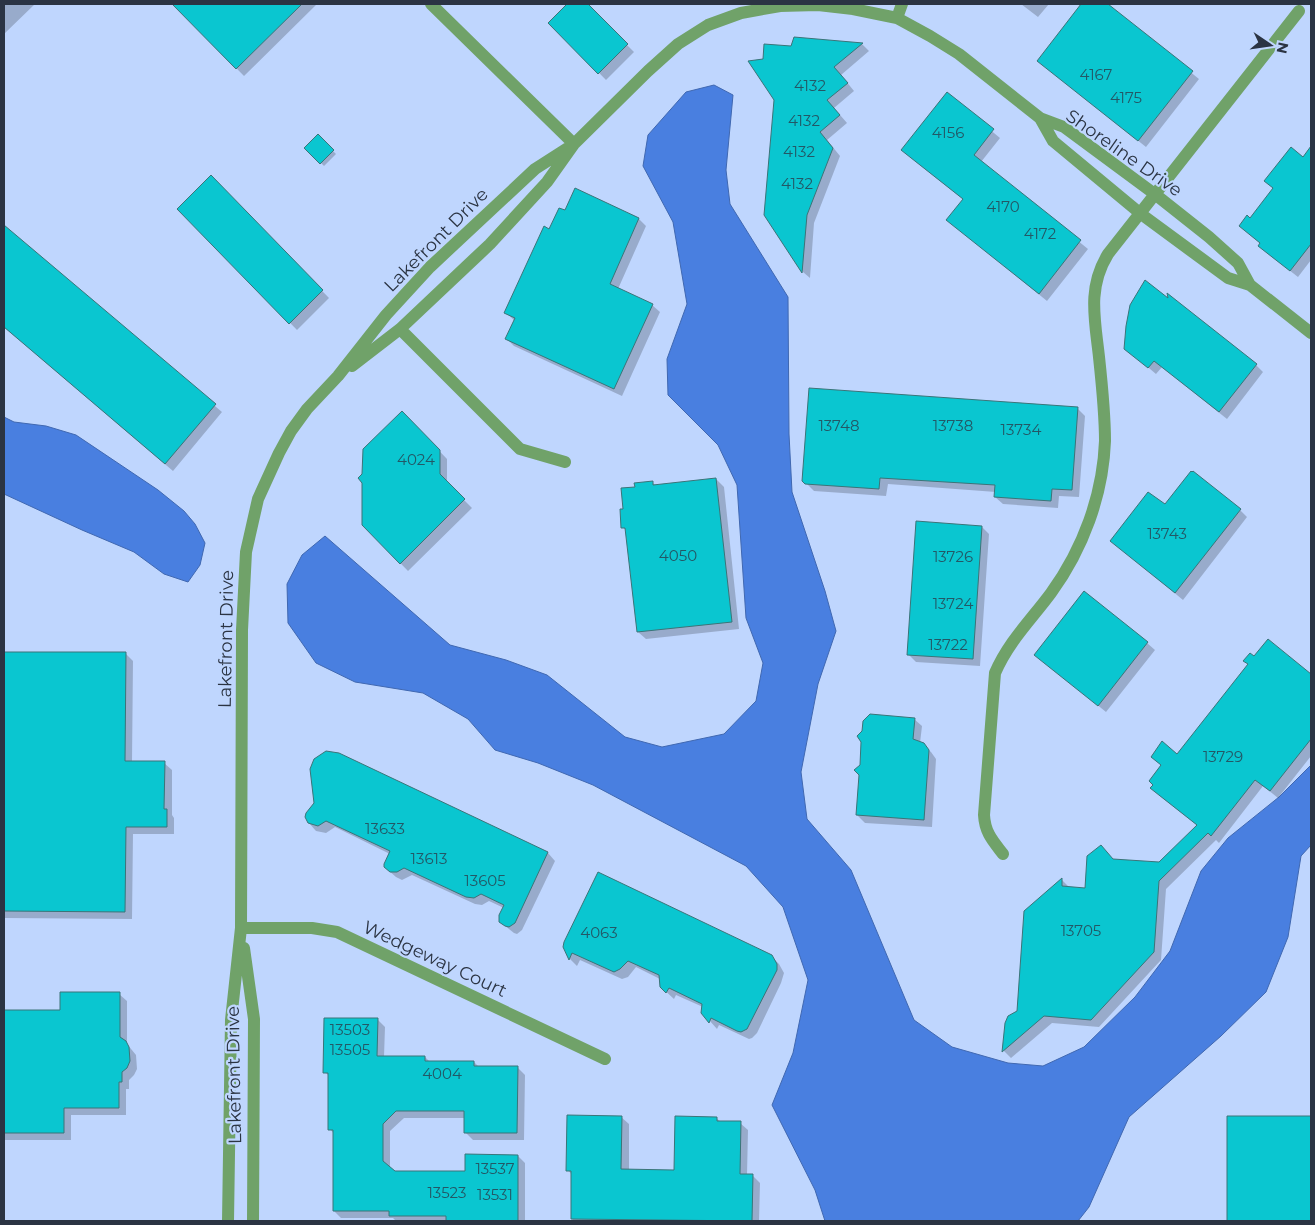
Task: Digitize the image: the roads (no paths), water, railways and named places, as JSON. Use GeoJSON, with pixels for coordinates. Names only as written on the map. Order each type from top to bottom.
{"type":"FeatureCollection","features":[{"type":"Feature","properties":{"kind":"street"},"geometry":{"type":"LineString","coordinates":[[431,4],[574,144]]}},
{"type":"Feature","properties":{"kind":"street"},"geometry":{"type":"LineString","coordinates":[[902,4],[897,18],[958,54],[1040,118]]}},
{"type":"Feature","properties":{"kind":"street","name":"Lakefront Drive"},"geometry":{"type":"LineString","coordinates":[[338,376],[400,329],[490,244],[547,182],[574,144],[678,44],[708,25],[741,13],[780,6],[818,5],[853,9],[897,18]]}},
{"type":"Feature","properties":{"kind":"street"},"geometry":{"type":"LineString","coordinates":[[1003,854],[985,827],[984,815],[995,674],[1003,655],[1013,639],[1051,593],[1064,573],[1078,548],[1093,509],[1103,464],[1105,441],[1104,409],[1093,307],[1095,286],[1101,266],[1108,254],[1299,11]]}},
{"type":"Feature","properties":{"kind":"street","name":"Shoreline Drive"},"geometry":{"type":"LineString","coordinates":[[1040,118],[1064,127],[1209,237],[1238,263],[1250,285]]}},
{"type":"Feature","properties":{"kind":"street","name":"Shoreline Drive"},"geometry":{"type":"LineString","coordinates":[[1040,118],[1053,141],[1141,214],[1228,278],[1250,285],[1311,333]]}},
{"type":"Feature","properties":{"kind":"street","name":"Lakefront Drive"},"geometry":{"type":"LineString","coordinates":[[228,1221],[231,1020],[241,928],[242,630],[246,552],[258,499],[291,431],[307,409],[338,376],[386,315],[430,267],[535,169],[574,144]]}},
{"type":"Feature","properties":{"kind":"street"},"geometry":{"type":"LineString","coordinates":[[400,329],[520,449],[565,462]]}},
{"type":"Feature","properties":{"kind":"street","name":"Lakefront Drive"},"geometry":{"type":"LineString","coordinates":[[241,928],[254,1019],[253,1221]]}},
{"type":"Feature","properties":{"kind":"street","name":"Wedgeway Court"},"geometry":{"type":"LineString","coordinates":[[241,928],[312,928],[337,932],[605,1059]]}},
{"type":"Feature","properties":{"kind":"water"},"geometry":{"type":"Polygon","coordinates":[[[714,85],[733,95],[726,170],[730,204],[788,297],[789,434],[792,492],[825,591],[836,631],[818,684],[801,772],[807,819],[851,870],[914,1020],[952,1047],[1008,1063],[1043,1066],[1084,1047],[1135,997],[1170,951],[1201,871],[1228,838],[1279,797],[1311,765],[1311,845],[1301,856],[1288,937],[1266,992],[1221,1036],[1129,1117],[1089,1207],[1078,1221],[825,1221],[815,1190],[772,1105],[793,1053],[808,980],[783,907],[746,866],[593,785],[538,763],[495,750],[468,719],[423,693],[355,682],[316,663],[288,623],[287,584],[302,555],[325,536],[450,645],[506,660],[547,675],[625,737],[662,747],[724,734],[756,701],[763,663],[746,618],[737,485],[718,445],[668,395],[667,359],[687,304],[673,222],[643,166],[648,135],[686,92],[714,85]]]}},
{"type":"Feature","properties":{"kind":"water"},"geometry":{"type":"Polygon","coordinates":[[[4,417],[14,422],[46,426],[76,435],[158,490],[184,511],[195,524],[205,543],[200,565],[188,582],[164,574],[134,552],[4,494],[4,417]]]}}]}
